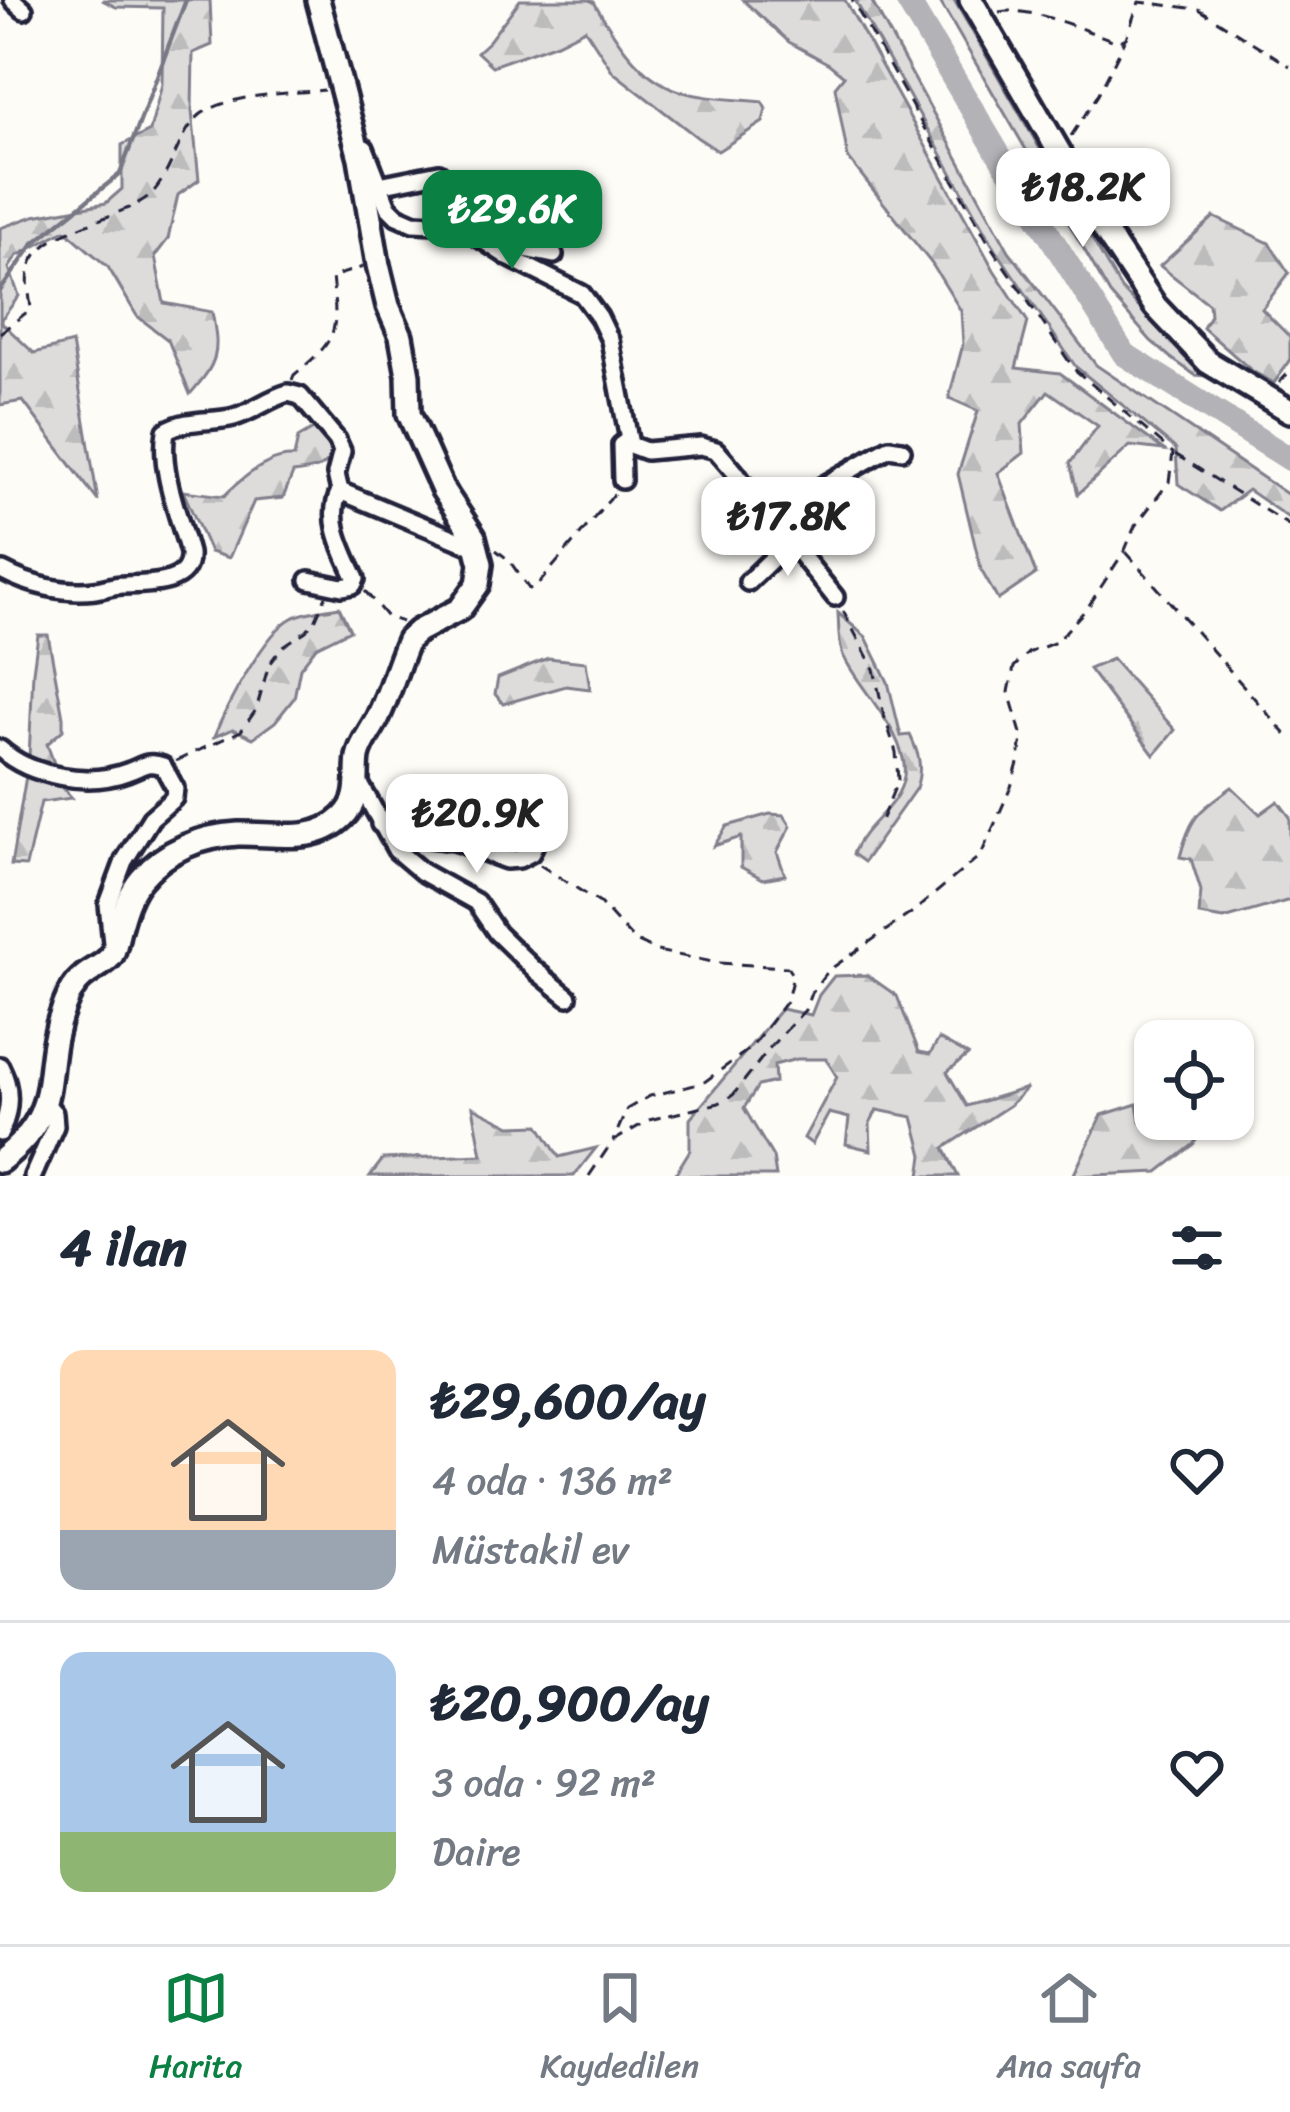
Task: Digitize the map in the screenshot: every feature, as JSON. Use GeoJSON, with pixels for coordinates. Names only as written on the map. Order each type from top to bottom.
{"type":"FeatureCollection","features":[{"type":"Feature","properties":{"kind":"street"},"geometry":{"type":"LineString","coordinates":[[0,1161],[30,1134],[46,1104],[65,1001],[79,979],[114,952],[128,899],[141,880],[168,856],[207,838],[240,834],[290,837],[318,832],[344,817],[356,794],[364,741],[408,640],[460,609],[481,574],[471,531],[443,490],[410,413],[401,336],[388,306],[360,158],[318,0]]}},
{"type":"Feature","properties":{"kind":"street"},"geometry":{"type":"LineString","coordinates":[[975,8],[1105,231],[1155,306],[1208,362],[1290,411]]}},
{"type":"Feature","properties":{"kind":"street"},"geometry":{"type":"LineString","coordinates":[[342,90],[388,207],[413,223],[459,225],[510,258],[582,294],[610,340],[631,445],[646,451],[701,446],[716,450],[771,524],[835,596]]}},
{"type":"Feature","properties":{"kind":"street"},"geometry":{"type":"LineString","coordinates":[[380,184],[439,173]]}},
{"type":"Feature","properties":{"kind":"street"},"geometry":{"type":"LineString","coordinates":[[481,239],[554,255]]}},
{"type":"Feature","properties":{"kind":"street"},"geometry":{"type":"LineString","coordinates":[[3,571],[43,586],[94,590],[165,582],[184,573],[190,564],[189,553],[169,476],[166,430],[180,423],[240,416],[288,393],[300,396],[342,451],[333,515],[356,579],[353,585],[309,580]]}},
{"type":"Feature","properties":{"kind":"street"},"geometry":{"type":"LineString","coordinates":[[622,480],[621,445],[628,440]]}},
{"type":"Feature","properties":{"kind":"street"},"geometry":{"type":"LineString","coordinates":[[771,524],[889,448],[902,450]]}},
{"type":"Feature","properties":{"kind":"street"},"geometry":{"type":"LineString","coordinates":[[340,490],[475,546]]}},
{"type":"Feature","properties":{"kind":"street"},"geometry":{"type":"LineString","coordinates":[[748,582],[776,555],[771,524]]}},
{"type":"Feature","properties":{"kind":"street"},"geometry":{"type":"LineString","coordinates":[[0,749],[16,764],[46,774],[86,778],[124,774],[154,762],[163,766],[175,788],[174,798],[151,818],[124,861],[108,904],[114,952]]}},
{"type":"Feature","properties":{"kind":"street"},"geometry":{"type":"LineString","coordinates":[[359,782],[396,850],[422,872],[476,902],[497,933],[568,997]]}},
{"type":"Feature","properties":{"kind":"street"},"geometry":{"type":"LineString","coordinates":[[380,824],[407,835],[454,841],[506,860],[526,856],[539,834]]}},
{"type":"Feature","properties":{"kind":"street"},"geometry":{"type":"LineString","coordinates":[[0,1066],[10,1108],[0,1133]]}},
{"type":"Feature","properties":{"kind":"street"},"geometry":{"type":"LineString","coordinates":[[33,1176],[55,1126],[54,1113],[46,1104]]}},
{"type":"Feature","properties":{"kind":"path"},"geometry":{"type":"LineString","coordinates":[[852,0],[990,245],[1074,369],[1173,453],[1290,526]]}},
{"type":"Feature","properties":{"kind":"path"},"geometry":{"type":"LineString","coordinates":[[1061,155],[1098,95],[1139,1],[1199,9],[1290,66]]}},
{"type":"Feature","properties":{"kind":"path"},"geometry":{"type":"LineString","coordinates":[[975,8],[1031,14],[1118,42],[1126,38]]}},
{"type":"Feature","properties":{"kind":"path"},"geometry":{"type":"LineString","coordinates":[[0,333],[31,309],[28,270],[38,250],[151,194],[200,113],[228,102],[342,90]]}},
{"type":"Feature","properties":{"kind":"path"},"geometry":{"type":"LineString","coordinates":[[288,393],[294,375],[332,336],[337,318],[332,277],[378,265]]}},
{"type":"Feature","properties":{"kind":"path"},"geometry":{"type":"LineString","coordinates":[[612,1142],[650,1120],[719,1103],[733,1095],[806,1010],[811,993],[829,970],[981,855],[1019,760],[1022,737],[1009,692],[1014,667],[1028,653],[1056,641],[1088,607],[1135,526],[1169,482],[1173,453]]}},
{"type":"Feature","properties":{"kind":"path"},"geometry":{"type":"LineString","coordinates":[[475,546],[498,550],[529,589],[536,586],[612,500],[622,480]]}},
{"type":"Feature","properties":{"kind":"path"},"geometry":{"type":"LineString","coordinates":[[1124,550],[1290,739]]}},
{"type":"Feature","properties":{"kind":"path"},"geometry":{"type":"LineString","coordinates":[[356,579],[388,617],[404,623]]}},
{"type":"Feature","properties":{"kind":"path"},"geometry":{"type":"LineString","coordinates":[[163,766],[241,731],[256,710],[269,664],[315,621],[331,585]]}},
{"type":"Feature","properties":{"kind":"path"},"geometry":{"type":"LineString","coordinates":[[835,596],[874,669],[896,752],[898,780],[880,823]]}},
{"type":"Feature","properties":{"kind":"path"},"geometry":{"type":"LineString","coordinates":[[526,856],[600,903],[634,940],[657,951],[718,963],[787,968],[793,976],[787,1000],[752,1047],[703,1083],[650,1096],[627,1109],[589,1176]]}},
{"type":"Feature","properties":{"kind":"green space"},"geometry":{"type":"Polygon","coordinates":[[[102,0],[210,0],[212,45],[193,53],[192,111],[199,180],[178,195],[168,239],[155,256],[164,303],[212,312],[216,348],[206,374],[190,394],[168,340],[137,316],[108,267],[65,230],[17,256],[9,268],[19,296],[0,321],[0,228],[34,216],[106,203],[122,189],[122,145],[150,131],[162,84],[163,8],[116,7],[102,0]]]}},
{"type":"Feature","properties":{"kind":"green space"},"geometry":{"type":"Polygon","coordinates":[[[520,0],[594,2],[619,41],[650,75],[687,93],[762,102],[766,109],[763,122],[718,151],[613,72],[585,29],[492,66],[477,52],[520,0]]]}},
{"type":"Feature","properties":{"kind":"green space"},"geometry":{"type":"Polygon","coordinates":[[[743,0],[845,0],[994,270],[1028,322],[1016,368],[1060,373],[1164,450],[1130,446],[1078,494],[1070,463],[1098,426],[1048,391],[1022,424],[1024,453],[998,473],[1036,574],[998,600],[981,570],[958,474],[978,411],[949,398],[963,344],[961,311],[932,264],[848,158],[835,87],[844,76],[789,42],[743,0]]]}},
{"type":"Feature","properties":{"kind":"green space"},"geometry":{"type":"Polygon","coordinates":[[[855,0],[871,0],[1009,251],[1096,365],[1290,496],[1290,519],[1248,490],[1220,511],[1178,484],[1176,449],[1076,367],[992,244],[855,0]]]}},
{"type":"Feature","properties":{"kind":"green space"},"geometry":{"type":"Polygon","coordinates":[[[939,0],[954,0],[1121,289],[1206,376],[1195,375],[1151,341],[1110,294],[939,0]]]}},
{"type":"Feature","properties":{"kind":"green space"},"geometry":{"type":"Polygon","coordinates":[[[1214,217],[1269,243],[1289,273],[1262,309],[1290,337],[1290,361],[1274,383],[1252,371],[1203,328],[1210,315],[1209,304],[1160,266],[1214,217]]]}},
{"type":"Feature","properties":{"kind":"green space"},"geometry":{"type":"Polygon","coordinates":[[[0,321],[34,353],[72,343],[98,501],[23,401],[0,405],[0,321]]]}},
{"type":"Feature","properties":{"kind":"green space"},"geometry":{"type":"Polygon","coordinates":[[[315,428],[335,448],[328,461],[319,468],[293,473],[283,498],[254,501],[229,558],[210,552],[183,491],[224,496],[265,464],[294,457],[298,438],[315,428]]]}},
{"type":"Feature","properties":{"kind":"green space"},"geometry":{"type":"Polygon","coordinates":[[[339,607],[350,630],[316,647],[300,668],[294,698],[275,722],[253,738],[233,729],[214,737],[247,672],[281,626],[303,614],[339,607]]]}},
{"type":"Feature","properties":{"kind":"green space"},"geometry":{"type":"Polygon","coordinates":[[[838,613],[866,637],[888,682],[901,736],[910,735],[919,761],[916,788],[864,862],[853,854],[901,788],[904,761],[892,731],[843,654],[838,613]]]}},
{"type":"Feature","properties":{"kind":"green space"},"geometry":{"type":"Polygon","coordinates":[[[38,635],[48,635],[63,717],[63,730],[47,744],[63,788],[72,798],[41,802],[26,866],[11,865],[29,758],[38,635]]]}},
{"type":"Feature","properties":{"kind":"green space"},"geometry":{"type":"Polygon","coordinates":[[[548,658],[586,662],[590,689],[566,686],[503,704],[495,694],[498,678],[548,658]]]}},
{"type":"Feature","properties":{"kind":"green space"},"geometry":{"type":"Polygon","coordinates":[[[1112,659],[1175,730],[1154,755],[1089,669],[1112,659]]]}},
{"type":"Feature","properties":{"kind":"green space"},"geometry":{"type":"Polygon","coordinates":[[[1232,787],[1260,814],[1278,801],[1290,817],[1290,900],[1224,919],[1199,915],[1201,891],[1191,859],[1180,857],[1197,816],[1232,787]]]}},
{"type":"Feature","properties":{"kind":"green space"},"geometry":{"type":"Polygon","coordinates":[[[489,803],[513,809],[515,817],[486,817],[451,827],[408,822],[406,817],[453,805],[489,803]]]}},
{"type":"Feature","properties":{"kind":"green space"},"geometry":{"type":"Polygon","coordinates":[[[770,814],[784,815],[791,826],[777,852],[785,875],[763,879],[741,867],[741,837],[714,846],[727,826],[770,814]]]}},
{"type":"Feature","properties":{"kind":"green space"},"geometry":{"type":"Polygon","coordinates":[[[867,975],[897,996],[919,1052],[930,1054],[939,1039],[968,1055],[947,1072],[967,1106],[1027,1088],[1010,1105],[944,1148],[958,1176],[920,1176],[923,1155],[913,1117],[877,1110],[870,1123],[871,1150],[846,1144],[849,1118],[829,1113],[812,1144],[804,1138],[837,1077],[826,1059],[797,1059],[774,1065],[775,1082],[758,1086],[744,1108],[773,1157],[776,1176],[674,1176],[690,1150],[690,1119],[781,1009],[811,1015],[834,976],[867,975]]]}},
{"type":"Feature","properties":{"kind":"green space"},"geometry":{"type":"Polygon","coordinates":[[[1134,1105],[1134,1140],[1196,1140],[1158,1172],[1075,1176],[1102,1115],[1134,1105]]]}},
{"type":"Feature","properties":{"kind":"green space"},"geometry":{"type":"Polygon","coordinates":[[[473,1107],[511,1126],[539,1125],[559,1157],[596,1148],[574,1176],[370,1176],[383,1159],[482,1155],[473,1107]]]}},
{"type":"Feature","properties":{"kind":"waterway"},"geometry":{"type":"LineString","coordinates":[[0,291],[34,243],[120,174],[186,0]]}},
{"type":"Feature","properties":{"kind":"waterway"},"geometry":{"type":"LineString","coordinates":[[907,0],[1124,354],[1290,459]]}}]}
